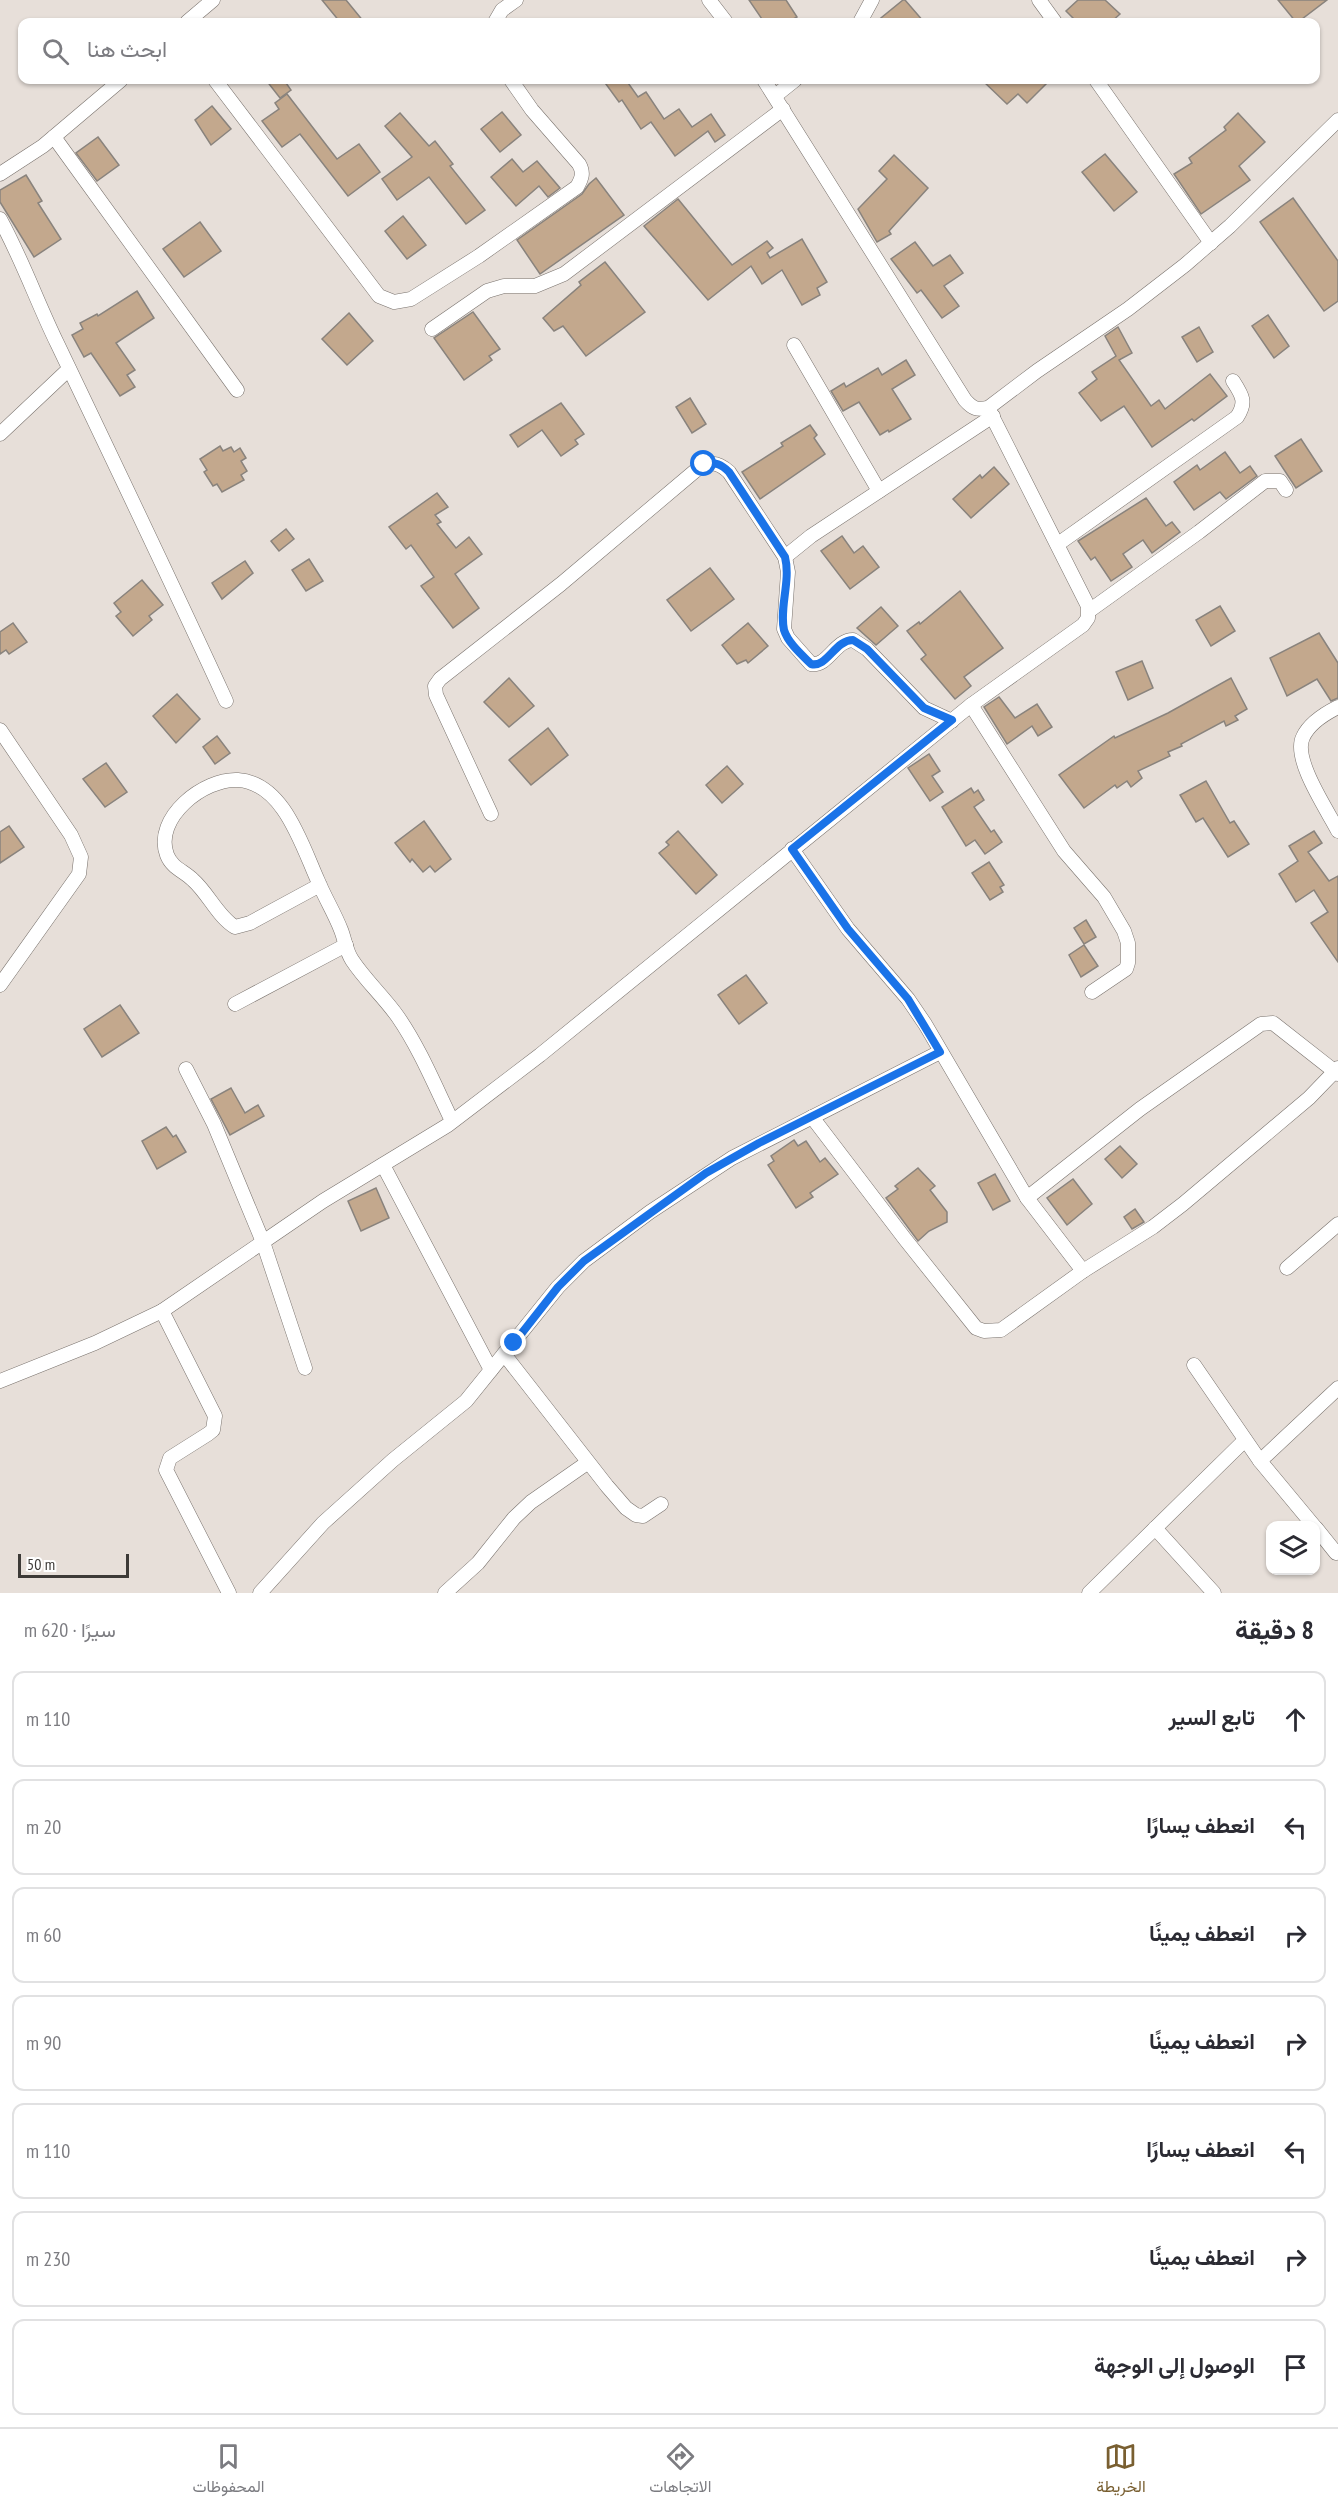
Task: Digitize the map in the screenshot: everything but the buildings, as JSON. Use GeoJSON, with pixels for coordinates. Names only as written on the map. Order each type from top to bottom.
{"type":"FeatureCollection","features":[{"type":"Feature","properties":{"kind":"street"},"geometry":{"type":"LineString","coordinates":[[192,18],[213,0]]}},
{"type":"Feature","properties":{"kind":"street"},"geometry":{"type":"LineString","coordinates":[[497,18],[502,10],[516,0]]}},
{"type":"Feature","properties":{"kind":"street"},"geometry":{"type":"LineString","coordinates":[[709,0],[723,18]]}},
{"type":"Feature","properties":{"kind":"street"},"geometry":{"type":"LineString","coordinates":[[862,18],[872,0]]}},
{"type":"Feature","properties":{"kind":"street"},"geometry":{"type":"LineString","coordinates":[[1039,0],[1052,18]]}},
{"type":"Feature","properties":{"kind":"street"},"geometry":{"type":"LineString","coordinates":[[0,174],[54,137],[116,84]]}},
{"type":"Feature","properties":{"kind":"street"},"geometry":{"type":"LineString","coordinates":[[218,84],[379,296],[394,302],[411,299],[479,256],[577,187],[581,180],[582,170],[579,164],[532,110],[514,84]]}},
{"type":"Feature","properties":{"kind":"street"},"geometry":{"type":"LineString","coordinates":[[767,84],[965,400],[975,409],[990,412]]}},
{"type":"Feature","properties":{"kind":"street"},"geometry":{"type":"LineString","coordinates":[[775,96],[790,84]]}},
{"type":"Feature","properties":{"kind":"street"},"geometry":{"type":"LineString","coordinates":[[1099,84],[1211,243]]}},
{"type":"Feature","properties":{"kind":"street"},"geometry":{"type":"LineString","coordinates":[[432,328],[487,291],[504,286],[535,285],[564,274],[783,109]]}},
{"type":"Feature","properties":{"kind":"street"},"geometry":{"type":"LineString","coordinates":[[785,557],[800,544],[990,412],[1037,370],[1158,287],[1211,243],[1338,120]]}},
{"type":"Feature","properties":{"kind":"street"},"geometry":{"type":"LineString","coordinates":[[54,137],[237,390]]}},
{"type":"Feature","properties":{"kind":"street"},"geometry":{"type":"LineString","coordinates":[[0,219],[14,244],[69,369],[132,497],[226,701]]}},
{"type":"Feature","properties":{"kind":"street"},"geometry":{"type":"LineString","coordinates":[[794,345],[879,491]]}},
{"type":"Feature","properties":{"kind":"street"},"geometry":{"type":"LineString","coordinates":[[0,434],[69,369]]}},
{"type":"Feature","properties":{"kind":"street"},"geometry":{"type":"LineString","coordinates":[[1058,544],[1237,417],[1242,409],[1243,396],[1233,381]]}},
{"type":"Feature","properties":{"kind":"street"},"geometry":{"type":"LineString","coordinates":[[990,412],[1058,544],[1089,611]]}},
{"type":"Feature","properties":{"kind":"street"},"geometry":{"type":"LineString","coordinates":[[491,814],[436,695],[435,686],[440,679],[561,584],[704,464],[721,465],[729,472],[785,557],[788,572],[784,629],[788,638],[811,664],[820,663],[841,643],[853,640],[867,649],[924,708],[952,720]]}},
{"type":"Feature","properties":{"kind":"street"},"geometry":{"type":"LineString","coordinates":[[0,1381],[94,1343],[162,1311],[323,1201],[452,1121],[540,1055],[971,705],[1083,625],[1089,611],[1199,532],[1265,480],[1280,480],[1286,490]]}},
{"type":"Feature","properties":{"kind":"street"},"geometry":{"type":"LineString","coordinates":[[971,705],[1064,850],[1104,897],[1124,931],[1129,954],[1126,969],[1092,992]]}},
{"type":"Feature","properties":{"kind":"street"},"geometry":{"type":"LineString","coordinates":[[1338,707],[1324,714],[1303,737],[1301,753],[1305,768],[1338,831]]}},
{"type":"Feature","properties":{"kind":"street"},"geometry":{"type":"LineString","coordinates":[[0,730],[71,835],[81,863],[79,874],[0,985]]}},
{"type":"Feature","properties":{"kind":"street"},"geometry":{"type":"LineString","coordinates":[[320,885],[250,923],[235,927],[193,879],[172,864],[166,853],[165,842],[168,829],[178,810],[191,796],[214,783],[230,780],[253,783],[274,798],[304,846],[353,962],[411,1037],[452,1121]]}},
{"type":"Feature","properties":{"kind":"street"},"geometry":{"type":"LineString","coordinates":[[792,849],[848,929],[908,999],[1027,1198],[1083,1271]]}},
{"type":"Feature","properties":{"kind":"street"},"geometry":{"type":"LineString","coordinates":[[235,1004],[345,945]]}},
{"type":"Feature","properties":{"kind":"street"},"geometry":{"type":"LineString","coordinates":[[813,1117],[976,1328],[984,1331],[1001,1330],[1182,1204],[1310,1098],[1337,1071],[1273,1023],[1261,1024],[1230,1043],[1140,1109],[1027,1198]]}},
{"type":"Feature","properties":{"kind":"street"},"geometry":{"type":"LineString","coordinates":[[260,1593],[323,1522],[393,1460],[466,1401],[558,1287],[584,1261],[706,1173],[759,1143],[940,1052]]}},
{"type":"Feature","properties":{"kind":"street"},"geometry":{"type":"LineString","coordinates":[[186,1069],[213,1124],[263,1242],[305,1368]]}},
{"type":"Feature","properties":{"kind":"street"},"geometry":{"type":"LineString","coordinates":[[383,1165],[491,1370]]}},
{"type":"Feature","properties":{"kind":"street"},"geometry":{"type":"LineString","coordinates":[[1287,1268],[1338,1224]]}},
{"type":"Feature","properties":{"kind":"street"},"geometry":{"type":"LineString","coordinates":[[162,1311],[210,1405],[215,1424],[213,1430],[170,1458],[166,1470],[229,1593]]}},
{"type":"Feature","properties":{"kind":"street"},"geometry":{"type":"LineString","coordinates":[[504,1354],[587,1463],[626,1508],[636,1515],[643,1516],[651,1513],[661,1504]]}},
{"type":"Feature","properties":{"kind":"street"},"geometry":{"type":"LineString","coordinates":[[1194,1365],[1260,1461],[1310,1521]]}},
{"type":"Feature","properties":{"kind":"street"},"geometry":{"type":"LineString","coordinates":[[1260,1461],[1338,1388]]}},
{"type":"Feature","properties":{"kind":"street"},"geometry":{"type":"LineString","coordinates":[[1089,1593],[1245,1440]]}},
{"type":"Feature","properties":{"kind":"street"},"geometry":{"type":"LineString","coordinates":[[445,1593],[478,1563],[514,1518],[531,1502],[587,1463]]}},
{"type":"Feature","properties":{"kind":"street"},"geometry":{"type":"LineString","coordinates":[[1155,1528],[1214,1593]]}},
{"type":"Feature","properties":{"kind":"street"},"geometry":{"type":"LineString","coordinates":[[1320,1533],[1337,1553]]}},
{"type":"Feature","properties":{"kind":"route"},"geometry":{"type":"LineString","coordinates":[[514,1343],[569,1274],[650,1212],[706,1173],[759,1143],[940,1052],[908,999],[848,929],[792,849],[952,720],[924,708],[867,649],[853,640],[841,643],[820,663],[814,666],[811,664],[788,638],[784,629],[788,572],[785,557],[729,472],[721,465],[704,464]]}}]}
